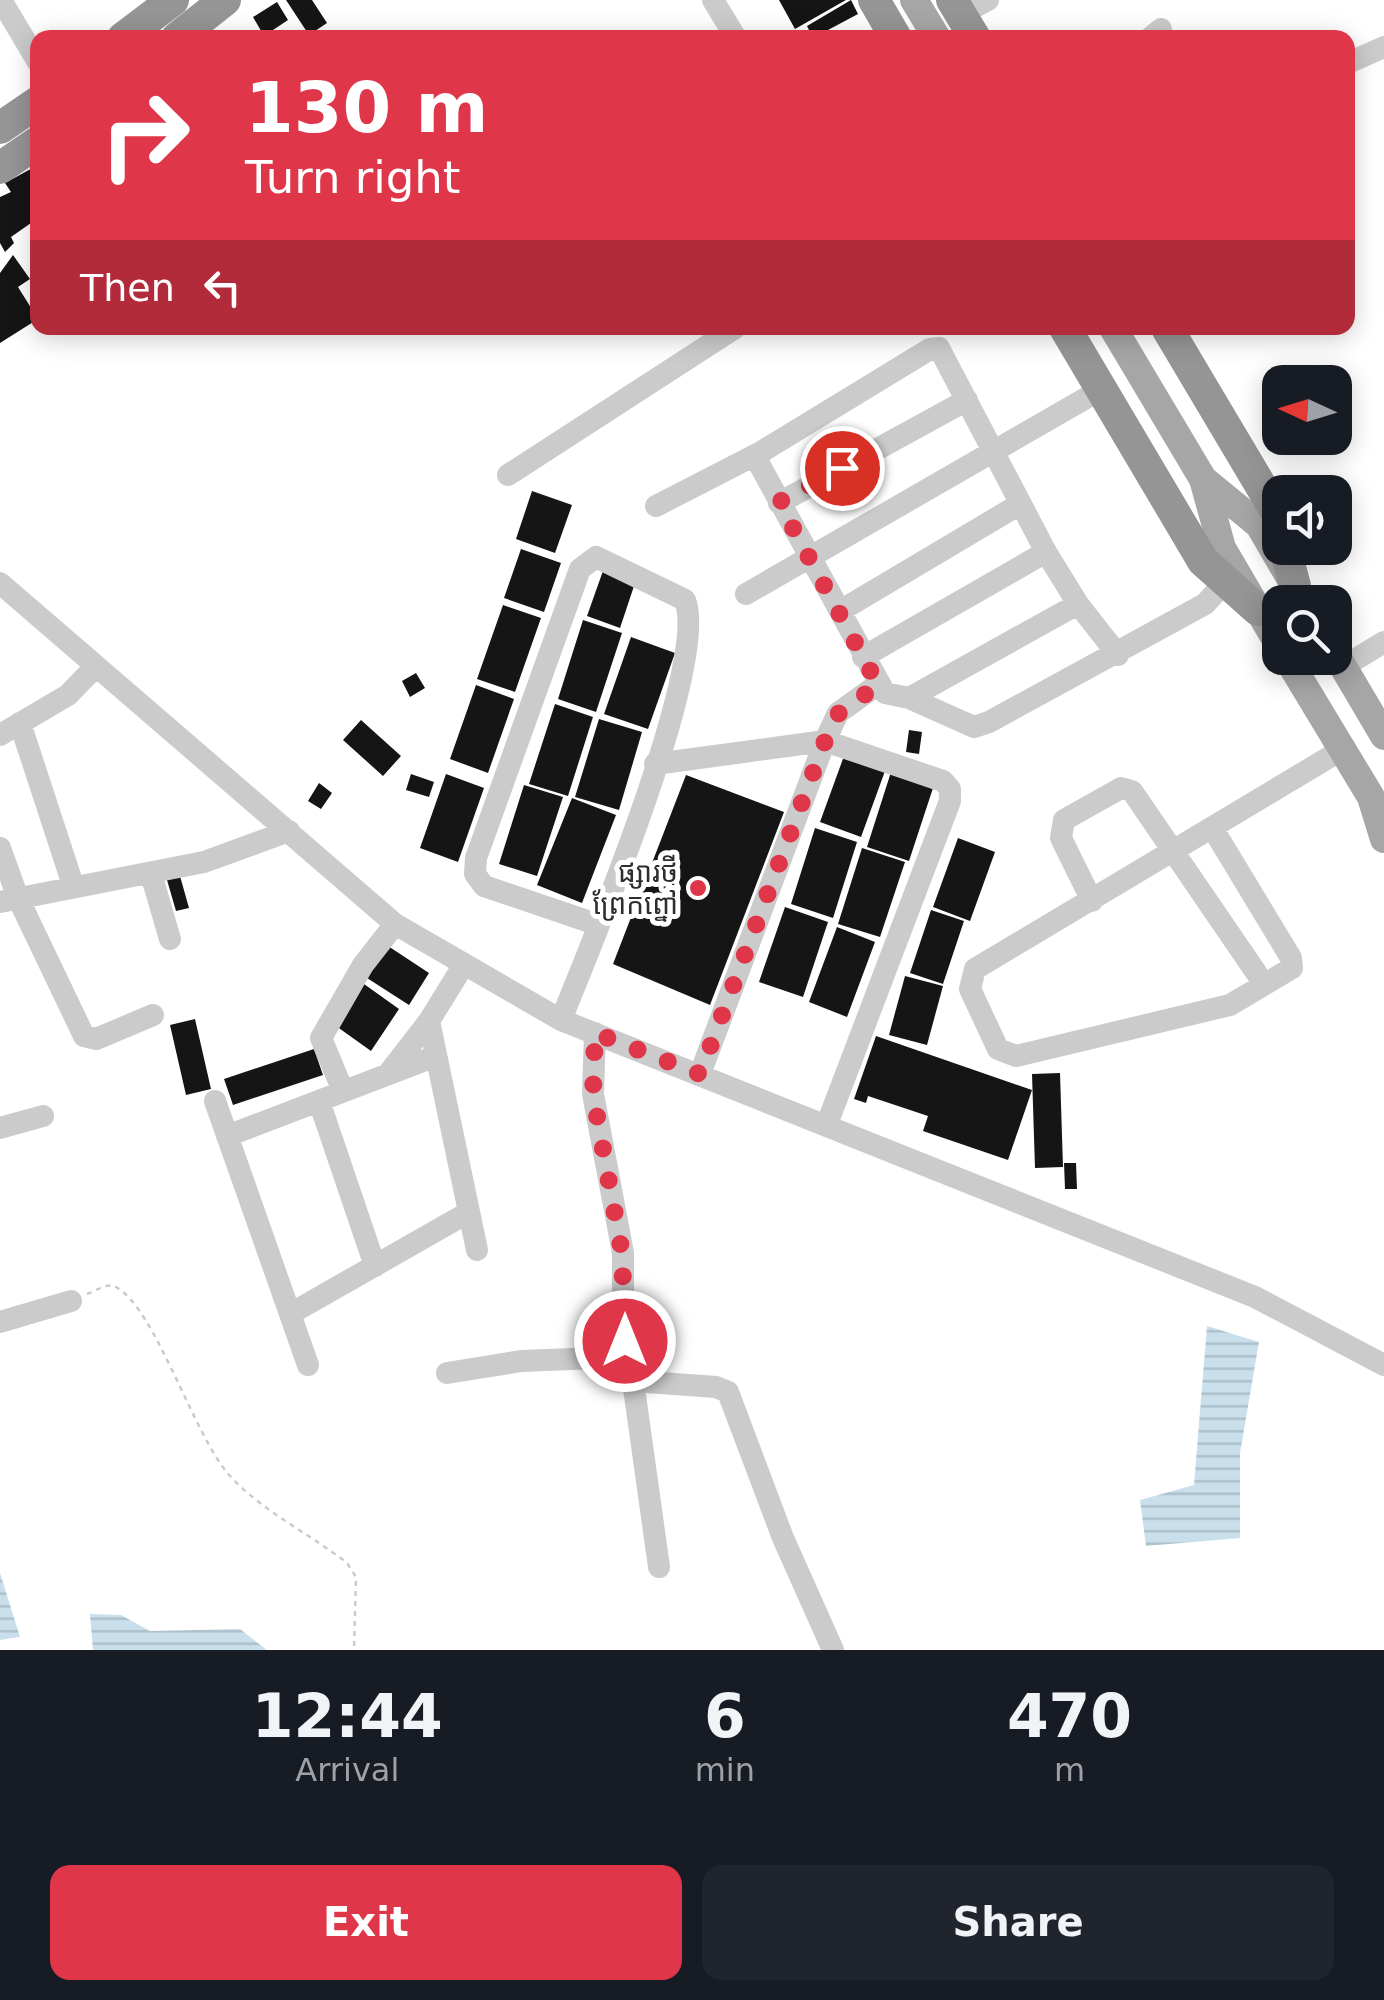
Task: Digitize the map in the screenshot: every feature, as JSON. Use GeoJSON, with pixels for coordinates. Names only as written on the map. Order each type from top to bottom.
{"type":"FeatureCollection","features":[{"type":"Feature","properties":{"kind":"highway"},"geometry":{"type":"LineString","coordinates":[[133,30],[172,0]]}},
{"type":"Feature","properties":{"kind":"highway"},"geometry":{"type":"LineString","coordinates":[[186,30],[225,0]]}},
{"type":"Feature","properties":{"kind":"highway"},"geometry":{"type":"LineString","coordinates":[[874,0],[891,30]]}},
{"type":"Feature","properties":{"kind":"highway"},"geometry":{"type":"LineString","coordinates":[[0,128],[30,107]]}},
{"type":"Feature","properties":{"kind":"highway"},"geometry":{"type":"LineString","coordinates":[[0,168],[30,147]]}},
{"type":"Feature","properties":{"kind":"highway"},"geometry":{"type":"LineString","coordinates":[[1069,335],[1203,561],[1258,610]]}},
{"type":"Feature","properties":{"kind":"highway"},"geometry":{"type":"LineString","coordinates":[[1171,335],[1262,488]]}},
{"type":"Feature","properties":{"kind":"main road"},"geometry":{"type":"LineString","coordinates":[[914,0],[932,30]]}},
{"type":"Feature","properties":{"kind":"main road"},"geometry":{"type":"LineString","coordinates":[[1117,335],[1204,479],[1222,548],[1262,617]]}},
{"type":"Feature","properties":{"kind":"main road"},"geometry":{"type":"LineString","coordinates":[[1204,479],[1259,525],[1295,585]]}},
{"type":"Feature","properties":{"kind":"main road"},"geometry":{"type":"LineString","coordinates":[[1297,675],[1371,796],[1384,840]]}},
{"type":"Feature","properties":{"kind":"main road"},"geometry":{"type":"LineString","coordinates":[[1348,675],[1384,736]]}},
{"type":"Feature","properties":{"kind":"street"},"geometry":{"type":"LineString","coordinates":[[1,0],[30,49]]}},
{"type":"Feature","properties":{"kind":"street"},"geometry":{"type":"LineString","coordinates":[[713,0],[731,30]]}},
{"type":"Feature","properties":{"kind":"street"},"geometry":{"type":"LineString","coordinates":[[1355,61],[1384,47]]}},
{"type":"Feature","properties":{"kind":"street"},"geometry":{"type":"LineString","coordinates":[[508,475],[724,335]]}},
{"type":"Feature","properties":{"kind":"street"},"geometry":{"type":"LineString","coordinates":[[656,506],[760,452],[930,348],[943,352],[1046,552],[1078,604],[1118,654]]}},
{"type":"Feature","properties":{"kind":"street"},"geometry":{"type":"LineString","coordinates":[[746,594],[1100,390]]}},
{"type":"Feature","properties":{"kind":"street"},"geometry":{"type":"LineString","coordinates":[[779,502],[967,400]]}},
{"type":"Feature","properties":{"kind":"street"},"geometry":{"type":"LineString","coordinates":[[760,452],[758,462],[878,685],[886,693],[909,698],[974,727],[1118,654],[1205,604],[1226,581]]}},
{"type":"Feature","properties":{"kind":"street"},"geometry":{"type":"LineString","coordinates":[[840,611],[1020,504]]}},
{"type":"Feature","properties":{"kind":"street"},"geometry":{"type":"LineString","coordinates":[[864,657],[1046,552]]}},
{"type":"Feature","properties":{"kind":"street"},"geometry":{"type":"LineString","coordinates":[[561,1020],[599,926],[680,692],[689,611],[685,600],[671,591],[596,557],[588,559],[580,569],[482,840],[475,874],[484,886],[599,926]]}},
{"type":"Feature","properties":{"kind":"street"},"geometry":{"type":"LineString","coordinates":[[0,582],[395,924],[463,966],[561,1020],[1255,1297],[1384,1365]]}},
{"type":"Feature","properties":{"kind":"street"},"geometry":{"type":"LineString","coordinates":[[909,698],[1078,604]]}},
{"type":"Feature","properties":{"kind":"street"},"geometry":{"type":"LineString","coordinates":[[1352,655],[1384,642]]}},
{"type":"Feature","properties":{"kind":"street"},"geometry":{"type":"LineString","coordinates":[[73,885],[10,729],[68,695],[96,666]]}},
{"type":"Feature","properties":{"kind":"street"},"geometry":{"type":"LineString","coordinates":[[700,1074],[825,741],[838,714],[878,685]]}},
{"type":"Feature","properties":{"kind":"street"},"geometry":{"type":"LineString","coordinates":[[656,764],[825,741],[943,781],[950,790],[950,802],[827,1124]]}},
{"type":"Feature","properties":{"kind":"street"},"geometry":{"type":"LineString","coordinates":[[1213,829],[1293,963],[1230,1005],[1016,1056],[998,1048],[970,989],[975,969],[1176,853],[1213,829],[1342,750]]}},
{"type":"Feature","properties":{"kind":"street"},"geometry":{"type":"LineString","coordinates":[[1092,901],[1061,838],[1064,820],[1121,788],[1132,791],[1264,984]]}},
{"type":"Feature","properties":{"kind":"street"},"geometry":{"type":"LineString","coordinates":[[9,900],[73,885],[151,874],[248,850],[289,831]]}},
{"type":"Feature","properties":{"kind":"street"},"geometry":{"type":"LineString","coordinates":[[0,848],[9,900],[84,1036],[96,1039],[153,1015]]}},
{"type":"Feature","properties":{"kind":"street"},"geometry":{"type":"LineString","coordinates":[[151,874],[170,939]]}},
{"type":"Feature","properties":{"kind":"street"},"geometry":{"type":"LineString","coordinates":[[343,1091],[322,1038],[363,965],[395,924]]}},
{"type":"Feature","properties":{"kind":"street"},"geometry":{"type":"LineString","coordinates":[[388,1074],[429,1021],[463,966]]}},
{"type":"Feature","properties":{"kind":"street"},"geometry":{"type":"LineString","coordinates":[[429,1021],[477,1250]]}},
{"type":"Feature","properties":{"kind":"street"},"geometry":{"type":"LineString","coordinates":[[595,1033],[593,1094],[622,1253],[623,1357],[632,1381],[659,1567]]}},
{"type":"Feature","properties":{"kind":"street"},"geometry":{"type":"LineString","coordinates":[[227,1136],[436,1056]]}},
{"type":"Feature","properties":{"kind":"street"},"geometry":{"type":"LineString","coordinates":[[215,1101],[308,1364]]}},
{"type":"Feature","properties":{"kind":"street"},"geometry":{"type":"LineString","coordinates":[[319,1101],[375,1266]]}},
{"type":"Feature","properties":{"kind":"street"},"geometry":{"type":"LineString","coordinates":[[0,1128],[43,1116]]}},
{"type":"Feature","properties":{"kind":"street"},"geometry":{"type":"LineString","coordinates":[[290,1314],[469,1212]]}},
{"type":"Feature","properties":{"kind":"street"},"geometry":{"type":"LineString","coordinates":[[0,1322],[72,1300]]}},
{"type":"Feature","properties":{"kind":"street"},"geometry":{"type":"LineString","coordinates":[[446,1373],[521,1360],[623,1357]]}},
{"type":"Feature","properties":{"kind":"street"},"geometry":{"type":"LineString","coordinates":[[632,1381],[728,1392],[783,1538],[833,1650]]}},
{"type":"Feature","properties":{"kind":"path"},"geometry":{"type":"LineString","coordinates":[[72,1300],[109,1285],[116,1287],[167,1360],[188,1409],[230,1476],[347,1562],[356,1577],[354,1650]]}},
{"type":"Feature","properties":{"kind":"water"},"geometry":{"type":"Polygon","coordinates":[[[1207,1326],[1259,1342],[1240,1453],[1240,1538],[1146,1546],[1140,1500],[1194,1485],[1207,1326]]]}},
{"type":"Feature","properties":{"kind":"water"},"geometry":{"type":"Polygon","coordinates":[[[0,1573],[20,1637],[0,1640],[0,1573]]]}},
{"type":"Feature","properties":{"kind":"water"},"geometry":{"type":"Polygon","coordinates":[[[90,1614],[121,1615],[150,1631],[240,1629],[267,1650],[93,1650],[90,1614]]]}},
{"type":"Feature","properties":{"kind":"building"},"geometry":{"type":"Polygon","coordinates":[[[286,0],[312,0],[327,23],[316,30],[306,30],[286,0]]]}},
{"type":"Feature","properties":{"kind":"building"},"geometry":{"type":"Polygon","coordinates":[[[779,0],[846,0],[795,29],[779,0]]]}},
{"type":"Feature","properties":{"kind":"building"},"geometry":{"type":"Polygon","coordinates":[[[851,0],[858,14],[828,30],[809,30],[807,26],[851,0]]]}},
{"type":"Feature","properties":{"kind":"building"},"geometry":{"type":"Polygon","coordinates":[[[277,2],[288,20],[273,30],[261,30],[253,17],[277,2]]]}},
{"type":"Feature","properties":{"kind":"building"},"geometry":{"type":"Polygon","coordinates":[[[30,169],[30,224],[11,237],[14,243],[5,252],[0,243],[0,197],[11,192],[5,183],[30,169]]]}},
{"type":"Feature","properties":{"kind":"building"},"geometry":{"type":"Polygon","coordinates":[[[13,255],[30,279],[18,287],[30,306],[30,324],[0,343],[0,273],[13,255]]]}},
{"type":"Feature","properties":{"kind":"building"},"geometry":{"type":"Polygon","coordinates":[[[532,491],[572,505],[555,553],[516,539],[532,491]]]}},
{"type":"Feature","properties":{"kind":"building"},"geometry":{"type":"Polygon","coordinates":[[[521,549],[561,563],[544,612],[504,598],[521,549]]]}},
{"type":"Feature","properties":{"kind":"building"},"geometry":{"type":"Polygon","coordinates":[[[604,568],[636,580],[620,628],[587,616],[604,568]]]}},
{"type":"Feature","properties":{"kind":"building"},"geometry":{"type":"Polygon","coordinates":[[[503,605],[541,618],[515,692],[477,679],[503,605]]]}},
{"type":"Feature","properties":{"kind":"building"},"geometry":{"type":"Polygon","coordinates":[[[583,620],[622,633],[596,712],[558,699],[583,620]]]}},
{"type":"Feature","properties":{"kind":"building"},"geometry":{"type":"Polygon","coordinates":[[[631,637],[675,653],[648,729],[604,714],[631,637]]]}},
{"type":"Feature","properties":{"kind":"building"},"geometry":{"type":"Polygon","coordinates":[[[416,673],[425,688],[410,697],[402,681],[416,673]]]}},
{"type":"Feature","properties":{"kind":"building"},"geometry":{"type":"Polygon","coordinates":[[[476,685],[514,699],[488,773],[450,759],[476,685]]]}},
{"type":"Feature","properties":{"kind":"building"},"geometry":{"type":"Polygon","coordinates":[[[555,704],[593,717],[568,796],[529,784],[555,704]]]}},
{"type":"Feature","properties":{"kind":"building"},"geometry":{"type":"Polygon","coordinates":[[[599,719],[642,732],[619,810],[575,797],[599,719]]]}},
{"type":"Feature","properties":{"kind":"building"},"geometry":{"type":"Polygon","coordinates":[[[361,720],[401,756],[383,776],[343,740],[361,720]]]}},
{"type":"Feature","properties":{"kind":"building"},"geometry":{"type":"Polygon","coordinates":[[[909,730],[922,732],[919,754],[906,752],[909,730]]]}},
{"type":"Feature","properties":{"kind":"building"},"geometry":{"type":"Polygon","coordinates":[[[844,756],[885,771],[861,837],[820,822],[844,756]]]}},
{"type":"Feature","properties":{"kind":"building"},"geometry":{"type":"Polygon","coordinates":[[[891,772],[934,785],[909,861],[867,847],[891,772]]]}},
{"type":"Feature","properties":{"kind":"building"},"geometry":{"type":"Polygon","coordinates":[[[411,774],[434,782],[429,797],[406,790],[411,774]]]}},
{"type":"Feature","properties":{"kind":"building"},"geometry":{"type":"Polygon","coordinates":[[[446,774],[484,788],[458,862],[420,848],[446,774]]]}},
{"type":"Feature","properties":{"kind":"building","name":"ផ្សារថ្មី ព្រែកព្នៅ"},"geometry":{"type":"Polygon","coordinates":[[[686,775],[784,812],[710,1005],[613,964],[686,775]]]}},
{"type":"Feature","properties":{"kind":"building"},"geometry":{"type":"Polygon","coordinates":[[[319,783],[332,793],[321,809],[308,801],[319,783]]]}},
{"type":"Feature","properties":{"kind":"building"},"geometry":{"type":"Polygon","coordinates":[[[524,785],[563,797],[537,876],[499,864],[524,785]]]}},
{"type":"Feature","properties":{"kind":"building"},"geometry":{"type":"Polygon","coordinates":[[[572,798],[616,815],[582,903],[537,885],[572,798]]]}},
{"type":"Feature","properties":{"kind":"building"},"geometry":{"type":"Polygon","coordinates":[[[815,828],[857,842],[833,918],[791,904],[815,828]]]}},
{"type":"Feature","properties":{"kind":"building"},"geometry":{"type":"Polygon","coordinates":[[[958,838],[995,852],[970,921],[933,907],[958,838]]]}},
{"type":"Feature","properties":{"kind":"building"},"geometry":{"type":"Polygon","coordinates":[[[862,848],[905,862],[880,937],[838,924],[862,848]]]}},
{"type":"Feature","properties":{"kind":"building"},"geometry":{"type":"Polygon","coordinates":[[[180,876],[189,908],[176,911],[167,880],[180,876]]]}},
{"type":"Feature","properties":{"kind":"building"},"geometry":{"type":"Polygon","coordinates":[[[785,907],[828,922],[803,997],[759,982],[785,907]]]}},
{"type":"Feature","properties":{"kind":"building"},"geometry":{"type":"Polygon","coordinates":[[[931,910],[964,921],[943,984],[910,973],[931,910]]]}},
{"type":"Feature","properties":{"kind":"building"},"geometry":{"type":"Polygon","coordinates":[[[837,927],[875,942],[847,1017],[809,1002],[837,927]]]}},
{"type":"Feature","properties":{"kind":"building"},"geometry":{"type":"Polygon","coordinates":[[[388,946],[429,973],[409,1005],[367,978],[388,946]]]}},
{"type":"Feature","properties":{"kind":"building"},"geometry":{"type":"Polygon","coordinates":[[[905,976],[943,986],[927,1045],[889,1035],[905,976]]]}},
{"type":"Feature","properties":{"kind":"building"},"geometry":{"type":"Polygon","coordinates":[[[364,984],[399,1009],[371,1051],[336,1026],[364,984]]]}},
{"type":"Feature","properties":{"kind":"building"},"geometry":{"type":"Polygon","coordinates":[[[195,1019],[211,1089],[186,1095],[170,1025],[195,1019]]]}},
{"type":"Feature","properties":{"kind":"building"},"geometry":{"type":"Polygon","coordinates":[[[876,1036],[1032,1090],[1008,1160],[923,1131],[928,1116],[868,1096],[866,1103],[854,1099],[876,1036]]]}},
{"type":"Feature","properties":{"kind":"building"},"geometry":{"type":"Polygon","coordinates":[[[314,1049],[323,1075],[233,1105],[224,1079],[314,1049]]]}},
{"type":"Feature","properties":{"kind":"building"},"geometry":{"type":"Polygon","coordinates":[[[1060,1073],[1063,1167],[1035,1168],[1032,1074],[1060,1073]]]}},
{"type":"Feature","properties":{"kind":"building"},"geometry":{"type":"Polygon","coordinates":[[[1064,1163],[1076,1163],[1077,1189],[1065,1189],[1064,1163]]]}},
{"type":"Feature","properties":{"kind":"place","name":"ផ្សារថ្មី ព្រែកព្នៅ"},"geometry":{"type":"Point","coordinates":[698,888]}},
{"type":"Feature","properties":{"kind":"route"},"geometry":{"type":"LineString","coordinates":[[625,1341],[618,1222],[593,1094],[595,1033],[700,1074],[825,741],[838,714],[850,701],[878,685],[779,502],[842,468]]}}]}
